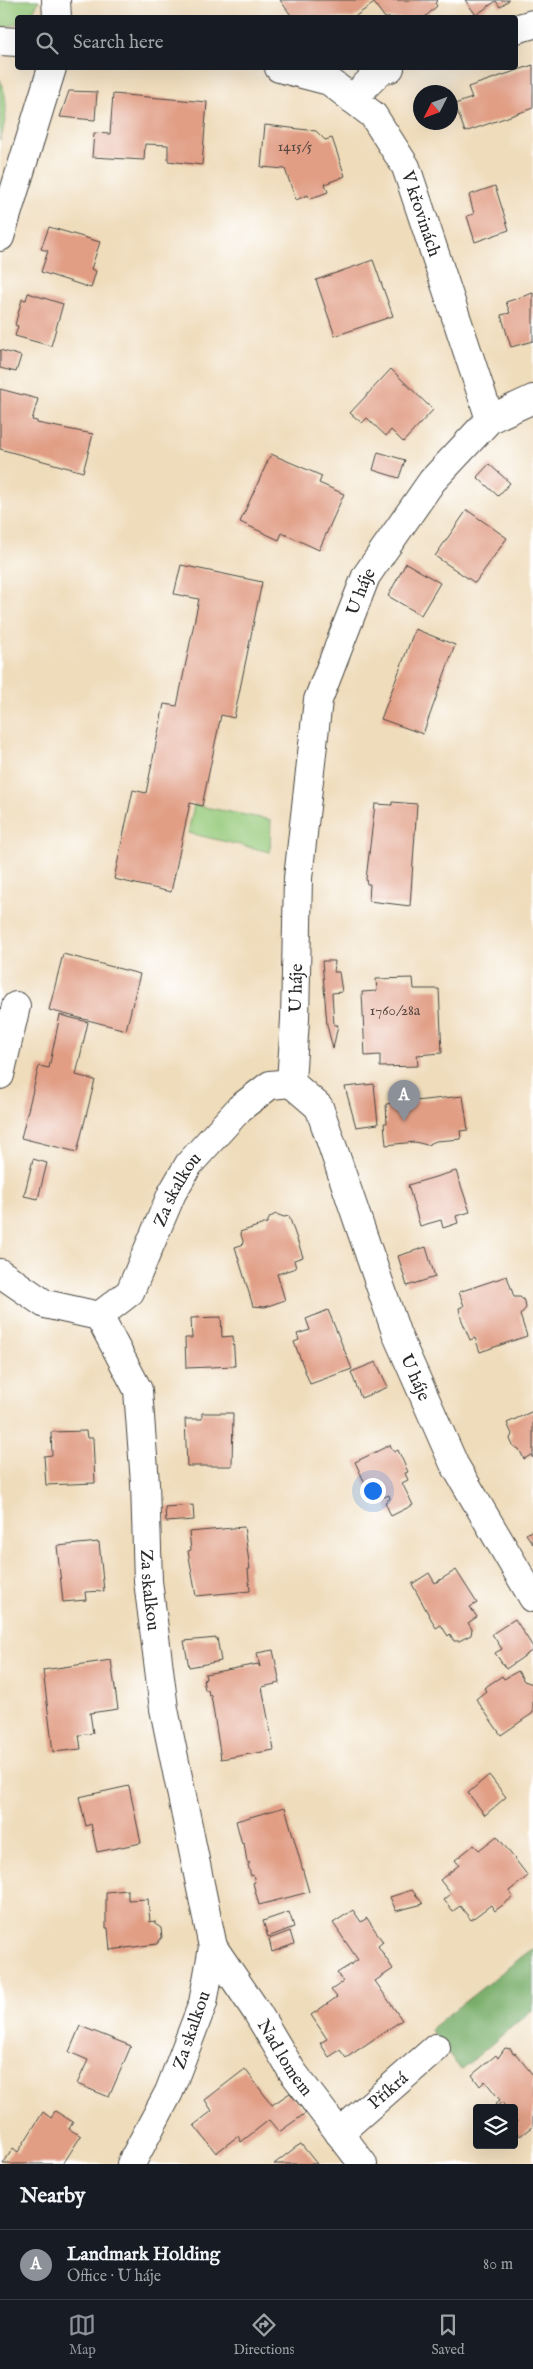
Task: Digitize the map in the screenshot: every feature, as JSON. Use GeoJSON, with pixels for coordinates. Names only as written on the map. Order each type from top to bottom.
{"type":"FeatureCollection","features":[{"type":"Feature","properties":{"kind":"street"},"geometry":{"type":"LineString","coordinates":[[56,0],[57,15]]}},
{"type":"Feature","properties":{"kind":"street"},"geometry":{"type":"LineString","coordinates":[[518,28],[533,24]]}},
{"type":"Feature","properties":{"kind":"street"},"geometry":{"type":"LineString","coordinates":[[0,41],[15,42]]}},
{"type":"Feature","properties":{"kind":"street"},"geometry":{"type":"LineString","coordinates":[[0,237],[51,70]]}},
{"type":"Feature","properties":{"kind":"street","name":"V křovinách"},"geometry":{"type":"LineString","coordinates":[[287,70],[328,81],[373,115],[406,167],[490,418]]}},
{"type":"Feature","properties":{"kind":"street"},"geometry":{"type":"LineString","coordinates":[[352,99],[381,70]]}},
{"type":"Feature","properties":{"kind":"street","name":"U háje"},"geometry":{"type":"LineString","coordinates":[[533,399],[490,418],[432,481],[366,576],[318,700],[298,878],[295,1020],[290,1083],[318,1107],[401,1344],[454,1464],[533,1598]]}},
{"type":"Feature","properties":{"kind":"street"},"geometry":{"type":"LineString","coordinates":[[0,1075],[16,1006]]}},
{"type":"Feature","properties":{"kind":"street","name":"Za skalkou"},"geometry":{"type":"LineString","coordinates":[[131,2164],[172,2084],[203,2003],[214,1947],[164,1709],[148,1581],[145,1483],[138,1390],[100,1316],[130,1292],[172,1193],[189,1164],[240,1108],[270,1085],[290,1083]]}},
{"type":"Feature","properties":{"kind":"street"},"geometry":{"type":"LineString","coordinates":[[0,1273],[45,1304],[100,1316]]}},
{"type":"Feature","properties":{"kind":"street","name":"Nad lomem"},"geometry":{"type":"LineString","coordinates":[[214,1947],[257,2012],[292,2070],[363,2164]]}},
{"type":"Feature","properties":{"kind":"street","name":"Příkrá"},"geometry":{"type":"LineString","coordinates":[[339,2133],[436,2048]]}},
{"type":"Feature","properties":{"kind":"green space"},"geometry":{"type":"Polygon","coordinates":[[[0,0],[39,0],[29,15],[15,15],[15,24],[0,28],[0,0]]]}},
{"type":"Feature","properties":{"kind":"green space"},"geometry":{"type":"Polygon","coordinates":[[[0,79],[5,94],[6,110],[0,140],[0,79]]]}},
{"type":"Feature","properties":{"kind":"green space"},"geometry":{"type":"Polygon","coordinates":[[[194,805],[271,820],[270,852],[188,833],[194,805]]]}},
{"type":"Feature","properties":{"kind":"green space"},"geometry":{"type":"Polygon","coordinates":[[[533,1948],[533,2009],[461,2070],[430,2029],[533,1948]]]}},
{"type":"Feature","properties":{"kind":"building"},"geometry":{"type":"Polygon","coordinates":[[[280,0],[438,0],[435,3],[437,6],[427,15],[383,15],[374,3],[357,15],[291,15],[280,0]]]}},
{"type":"Feature","properties":{"kind":"building"},"geometry":{"type":"Polygon","coordinates":[[[465,0],[509,0],[500,7],[496,1],[476,15],[465,0]]]}},
{"type":"Feature","properties":{"kind":"building"},"geometry":{"type":"Polygon","coordinates":[[[533,65],[533,108],[465,132],[458,112],[458,103],[472,98],[468,87],[533,65]]]}},
{"type":"Feature","properties":{"kind":"building"},"geometry":{"type":"Polygon","coordinates":[[[69,91],[97,92],[95,120],[60,117],[69,91]]]}},
{"type":"Feature","properties":{"kind":"building"},"geometry":{"type":"Polygon","coordinates":[[[113,94],[207,102],[202,165],[168,161],[168,145],[145,144],[144,160],[92,157],[94,133],[110,134],[113,94]]]}},
{"type":"Feature","properties":{"kind":"building"},"geometry":{"type":"Polygon","coordinates":[[[265,125],[316,131],[325,140],[332,138],[345,176],[325,184],[328,192],[309,199],[308,195],[296,200],[285,169],[261,167],[265,125]]]}},
{"type":"Feature","properties":{"kind":"building"},"geometry":{"type":"Polygon","coordinates":[[[495,186],[509,230],[475,242],[467,216],[474,214],[469,195],[495,186]]]}},
{"type":"Feature","properties":{"kind":"building"},"geometry":{"type":"Polygon","coordinates":[[[49,227],[100,242],[91,269],[96,271],[91,288],[41,272],[48,251],[41,249],[49,227]]]}},
{"type":"Feature","properties":{"kind":"building"},"geometry":{"type":"Polygon","coordinates":[[[373,260],[393,316],[335,336],[316,280],[373,260]]]}},
{"type":"Feature","properties":{"kind":"building"},"geometry":{"type":"Polygon","coordinates":[[[28,293],[63,304],[51,346],[15,336],[18,326],[15,325],[22,299],[26,300],[28,293]]]}},
{"type":"Feature","properties":{"kind":"building"},"geometry":{"type":"Polygon","coordinates":[[[533,293],[533,341],[511,347],[501,315],[510,313],[506,302],[533,293]]]}},
{"type":"Feature","properties":{"kind":"building"},"geometry":{"type":"Polygon","coordinates":[[[0,350],[21,356],[16,372],[0,368],[0,350]]]}},
{"type":"Feature","properties":{"kind":"building"},"geometry":{"type":"Polygon","coordinates":[[[391,369],[433,410],[403,442],[391,430],[386,436],[367,418],[362,423],[350,413],[391,369]]]}},
{"type":"Feature","properties":{"kind":"building"},"geometry":{"type":"Polygon","coordinates":[[[0,389],[38,399],[32,420],[37,421],[37,423],[93,434],[83,472],[0,449],[0,389]]]}},
{"type":"Feature","properties":{"kind":"building"},"geometry":{"type":"Polygon","coordinates":[[[378,452],[405,460],[399,478],[373,470],[378,452]]]}},
{"type":"Feature","properties":{"kind":"building"},"geometry":{"type":"Polygon","coordinates":[[[271,454],[322,476],[319,483],[344,494],[319,550],[282,533],[279,540],[240,522],[271,454]]]}},
{"type":"Feature","properties":{"kind":"building"},"geometry":{"type":"Polygon","coordinates":[[[489,464],[510,483],[498,496],[477,477],[489,464]]]}},
{"type":"Feature","properties":{"kind":"building"},"geometry":{"type":"Polygon","coordinates":[[[467,510],[507,538],[475,583],[435,556],[467,510]]]}},
{"type":"Feature","properties":{"kind":"building"},"geometry":{"type":"Polygon","coordinates":[[[406,563],[440,583],[421,615],[388,596],[406,563]]]}},
{"type":"Feature","properties":{"kind":"building"},"geometry":{"type":"Polygon","coordinates":[[[181,565],[262,582],[234,718],[221,715],[202,806],[190,803],[171,892],[114,879],[133,790],[146,793],[164,704],[177,706],[199,599],[174,594],[181,565]]]}},
{"type":"Feature","properties":{"kind":"building"},"geometry":{"type":"Polygon","coordinates":[[[415,629],[455,645],[423,734],[381,719],[415,629]]]}},
{"type":"Feature","properties":{"kind":"building"},"geometry":{"type":"Polygon","coordinates":[[[392,802],[417,804],[410,906],[369,901],[370,884],[367,884],[366,879],[375,804],[392,805],[392,802]]]}},
{"type":"Feature","properties":{"kind":"building"},"geometry":{"type":"Polygon","coordinates":[[[63,954],[140,974],[126,1030],[49,1010],[63,954]]]}},
{"type":"Feature","properties":{"kind":"building"},"geometry":{"type":"Polygon","coordinates":[[[322,961],[335,961],[334,972],[339,972],[342,992],[332,993],[334,1025],[338,1025],[333,1049],[327,1025],[322,961]]]}},
{"type":"Feature","properties":{"kind":"building"},"geometry":{"type":"Polygon","coordinates":[[[413,978],[414,989],[439,989],[442,1053],[417,1055],[418,1066],[380,1067],[380,1055],[365,1056],[362,992],[377,991],[376,979],[413,978]]]}},
{"type":"Feature","properties":{"kind":"building"},"geometry":{"type":"Polygon","coordinates":[[[60,1015],[88,1022],[76,1075],[95,1080],[77,1152],[21,1138],[39,1066],[49,1068],[60,1015]]]}},
{"type":"Feature","properties":{"kind":"building"},"geometry":{"type":"Polygon","coordinates":[[[374,1084],[378,1124],[356,1127],[345,1087],[374,1084]]]}},
{"type":"Feature","properties":{"kind":"building"},"geometry":{"type":"Polygon","coordinates":[[[463,1096],[468,1130],[460,1131],[461,1139],[436,1141],[427,1145],[415,1142],[386,1145],[384,1123],[387,1123],[386,1104],[463,1096]]]}},
{"type":"Feature","properties":{"kind":"building"},"geometry":{"type":"Polygon","coordinates":[[[33,1159],[47,1163],[38,1199],[24,1196],[33,1159]]]}},
{"type":"Feature","properties":{"kind":"building"},"geometry":{"type":"Polygon","coordinates":[[[456,1171],[470,1212],[456,1216],[458,1223],[443,1228],[441,1220],[420,1226],[408,1185],[456,1171]]]}},
{"type":"Feature","properties":{"kind":"building"},"geometry":{"type":"Polygon","coordinates":[[[276,1214],[284,1217],[289,1216],[303,1257],[294,1260],[296,1268],[277,1274],[285,1300],[265,1307],[253,1306],[235,1247],[244,1244],[240,1232],[267,1223],[270,1217],[276,1214]]]}},
{"type":"Feature","properties":{"kind":"building"},"geometry":{"type":"Polygon","coordinates":[[[426,1247],[435,1277],[407,1286],[398,1256],[426,1247]]]}},
{"type":"Feature","properties":{"kind":"building"},"geometry":{"type":"Polygon","coordinates":[[[507,1276],[514,1297],[520,1297],[525,1301],[526,1308],[520,1315],[527,1336],[480,1352],[475,1338],[470,1340],[461,1318],[459,1308],[464,1306],[459,1292],[507,1276]]]}},
{"type":"Feature","properties":{"kind":"building"},"geometry":{"type":"Polygon","coordinates":[[[328,1310],[352,1369],[310,1384],[294,1342],[299,1340],[297,1334],[310,1330],[306,1319],[328,1310]]]}},
{"type":"Feature","properties":{"kind":"building"},"geometry":{"type":"Polygon","coordinates":[[[221,1317],[222,1337],[233,1336],[235,1366],[186,1368],[185,1338],[192,1338],[191,1318],[221,1317]]]}},
{"type":"Feature","properties":{"kind":"building"},"geometry":{"type":"Polygon","coordinates":[[[376,1362],[388,1387],[361,1398],[351,1372],[376,1362]]]}},
{"type":"Feature","properties":{"kind":"building"},"geometry":{"type":"Polygon","coordinates":[[[533,1411],[533,1458],[531,1455],[524,1459],[519,1449],[513,1446],[510,1439],[512,1434],[507,1423],[533,1411]]]}},
{"type":"Feature","properties":{"kind":"building"},"geometry":{"type":"Polygon","coordinates":[[[202,1413],[233,1413],[232,1466],[187,1466],[185,1419],[202,1419],[202,1413]]]}},
{"type":"Feature","properties":{"kind":"building"},"geometry":{"type":"Polygon","coordinates":[[[86,1431],[87,1438],[93,1438],[95,1483],[46,1485],[44,1456],[52,1455],[51,1432],[86,1431]]]}},
{"type":"Feature","properties":{"kind":"building"},"geometry":{"type":"Polygon","coordinates":[[[390,1445],[394,1452],[398,1450],[408,1472],[405,1473],[408,1480],[402,1483],[413,1505],[391,1516],[385,1502],[390,1499],[389,1495],[384,1497],[382,1493],[372,1498],[355,1462],[390,1445]]]}},
{"type":"Feature","properties":{"kind":"building"},"geometry":{"type":"Polygon","coordinates":[[[193,1505],[194,1520],[166,1522],[165,1507],[193,1505]]]}},
{"type":"Feature","properties":{"kind":"building"},"geometry":{"type":"Polygon","coordinates":[[[244,1527],[250,1569],[248,1569],[250,1591],[196,1596],[188,1551],[191,1550],[189,1532],[244,1527]]]}},
{"type":"Feature","properties":{"kind":"building"},"geometry":{"type":"Polygon","coordinates":[[[533,1530],[533,1544],[526,1534],[533,1530]]]}},
{"type":"Feature","properties":{"kind":"building"},"geometry":{"type":"Polygon","coordinates":[[[99,1542],[104,1591],[85,1592],[86,1600],[63,1602],[57,1546],[99,1542]]]}},
{"type":"Feature","properties":{"kind":"building"},"geometry":{"type":"Polygon","coordinates":[[[456,1570],[477,1603],[470,1607],[477,1617],[468,1623],[472,1629],[471,1635],[459,1641],[454,1641],[450,1634],[448,1636],[441,1625],[436,1628],[412,1584],[429,1573],[435,1583],[456,1570]]]}},
{"type":"Feature","properties":{"kind":"building"},"geometry":{"type":"Polygon","coordinates":[[[515,1619],[533,1647],[533,1650],[506,1669],[495,1653],[502,1649],[492,1634],[515,1619]]]}},
{"type":"Feature","properties":{"kind":"building"},"geometry":{"type":"Polygon","coordinates":[[[217,1638],[221,1661],[189,1667],[184,1641],[217,1638]]]}},
{"type":"Feature","properties":{"kind":"building"},"geometry":{"type":"Polygon","coordinates":[[[273,1650],[280,1683],[262,1687],[274,1750],[221,1759],[211,1695],[209,1696],[208,1690],[205,1690],[203,1680],[206,1679],[205,1674],[258,1664],[260,1667],[257,1653],[273,1650]]]}},
{"type":"Feature","properties":{"kind":"building"},"geometry":{"type":"Polygon","coordinates":[[[111,1660],[118,1709],[90,1713],[93,1733],[79,1735],[81,1749],[53,1752],[43,1670],[111,1660]]]}},
{"type":"Feature","properties":{"kind":"building"},"geometry":{"type":"Polygon","coordinates":[[[518,1671],[524,1681],[533,1684],[533,1713],[501,1735],[476,1699],[486,1691],[484,1688],[502,1676],[504,1679],[518,1671]]]}},
{"type":"Feature","properties":{"kind":"building"},"geometry":{"type":"Polygon","coordinates":[[[489,1775],[506,1797],[485,1815],[468,1793],[489,1775]]]}},
{"type":"Feature","properties":{"kind":"building"},"geometry":{"type":"Polygon","coordinates":[[[129,1786],[141,1843],[97,1852],[91,1824],[86,1826],[79,1797],[129,1786]]]}},
{"type":"Feature","properties":{"kind":"building"},"geometry":{"type":"Polygon","coordinates":[[[285,1807],[309,1892],[259,1905],[253,1883],[255,1882],[248,1865],[250,1863],[247,1862],[244,1843],[242,1844],[236,1821],[285,1807]]]}},
{"type":"Feature","properties":{"kind":"building"},"geometry":{"type":"Polygon","coordinates":[[[497,1836],[528,1876],[509,1891],[513,1897],[495,1911],[491,1905],[471,1920],[460,1906],[453,1911],[444,1900],[451,1894],[440,1880],[459,1865],[455,1860],[474,1845],[479,1850],[497,1836]]]}},
{"type":"Feature","properties":{"kind":"building"},"geometry":{"type":"Polygon","coordinates":[[[128,1890],[128,1900],[148,1899],[150,1922],[155,1921],[155,1924],[161,1928],[162,1937],[157,1944],[110,1950],[108,1928],[106,1928],[106,1892],[128,1890]]]}},
{"type":"Feature","properties":{"kind":"building"},"geometry":{"type":"Polygon","coordinates":[[[412,1890],[423,1904],[396,1911],[390,1897],[412,1890]]]}},
{"type":"Feature","properties":{"kind":"building"},"geometry":{"type":"Polygon","coordinates":[[[353,1910],[361,1922],[367,1918],[383,1942],[378,1946],[393,1969],[375,1981],[402,2020],[346,2058],[340,2050],[329,2057],[320,2043],[327,2039],[311,2015],[337,1997],[331,1990],[343,1982],[337,1973],[358,1960],[333,1923],[353,1910]]]}},
{"type":"Feature","properties":{"kind":"building"},"geometry":{"type":"Polygon","coordinates":[[[289,1912],[294,1927],[268,1937],[263,1921],[289,1912]]]}},
{"type":"Feature","properties":{"kind":"building"},"geometry":{"type":"Polygon","coordinates":[[[290,1931],[294,1944],[272,1952],[269,1939],[290,1931]]]}},
{"type":"Feature","properties":{"kind":"building"},"geometry":{"type":"Polygon","coordinates":[[[80,2026],[131,2046],[109,2097],[77,2084],[88,2060],[69,2052],[80,2026]]]}},
{"type":"Feature","properties":{"kind":"building"},"geometry":{"type":"Polygon","coordinates":[[[505,2048],[511,2049],[513,2054],[515,2053],[533,2075],[533,2126],[520,2136],[518,2133],[518,2104],[503,2104],[502,2102],[495,2104],[500,2100],[485,2081],[480,2086],[472,2075],[496,2055],[498,2058],[505,2048]]]}},
{"type":"Feature","properties":{"kind":"building"},"geometry":{"type":"Polygon","coordinates":[[[245,2069],[272,2105],[290,2093],[306,2113],[279,2132],[269,2120],[241,2142],[238,2136],[216,2153],[194,2125],[212,2111],[205,2100],[245,2069]]]}},
{"type":"Feature","properties":{"kind":"building"},"geometry":{"type":"Polygon","coordinates":[[[55,2111],[73,2122],[69,2129],[81,2136],[63,2164],[3,2164],[13,2148],[18,2152],[43,2112],[51,2118],[55,2111]]]}},
{"type":"Feature","properties":{"kind":"building"},"geometry":{"type":"Polygon","coordinates":[[[301,2144],[317,2164],[274,2164],[296,2147],[301,2144]]]}},
{"type":"Feature","properties":{"kind":"place","name":"Landmark Holding"},"geometry":{"type":"Point","coordinates":[404,1121]}}]}
